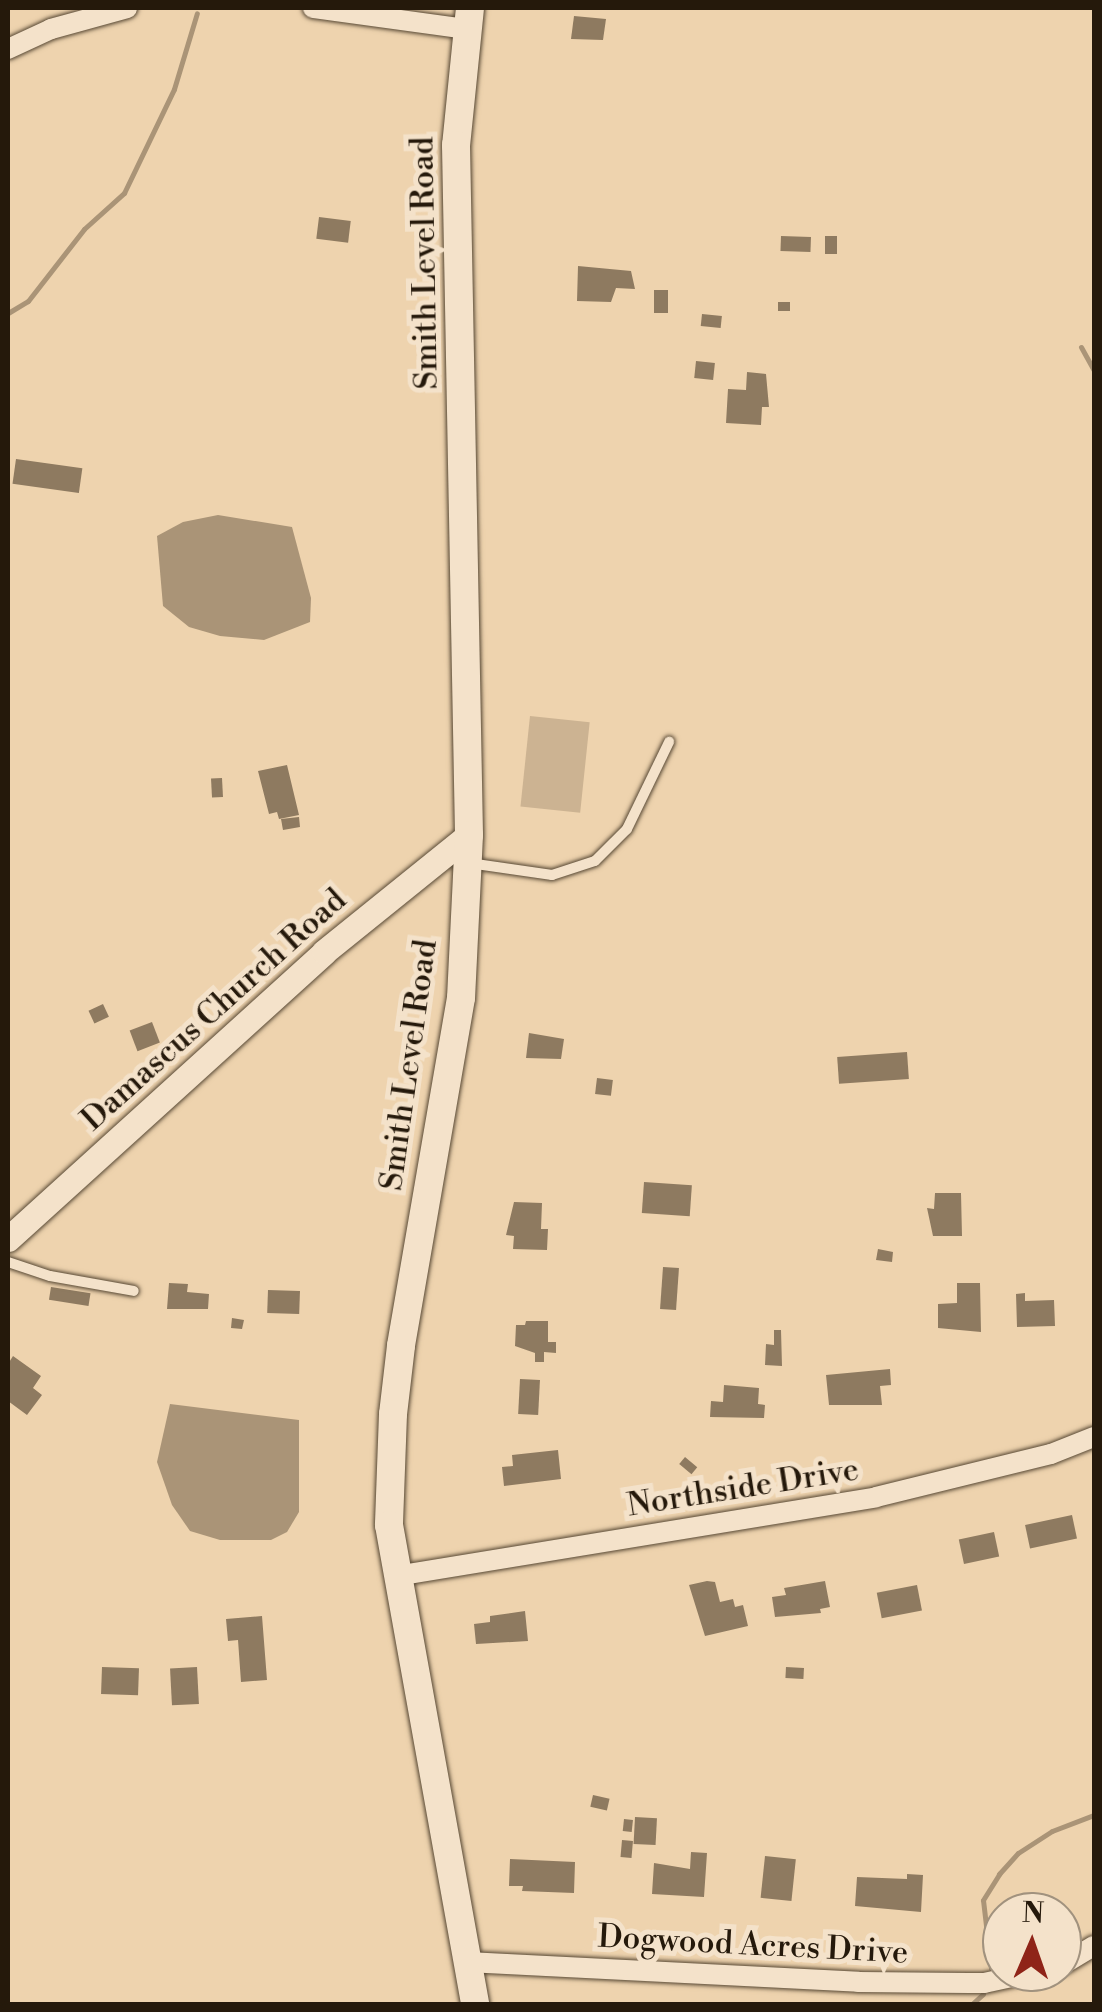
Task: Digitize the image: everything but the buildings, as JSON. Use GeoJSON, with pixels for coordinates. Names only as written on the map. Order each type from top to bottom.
{"type":"FeatureCollection","features":[{"type":"Feature","properties":{"kind":"main road","name":"Smith Level Road"},"geometry":{"type":"LineString","coordinates":[[468,18],[456,145],[469,848],[461,998],[419,1234],[393,1414],[389,1525],[475,2004]]}},
{"type":"Feature","properties":{"kind":"street"},"geometry":{"type":"LineString","coordinates":[[8,49],[51,29],[127,8]]}},
{"type":"Feature","properties":{"kind":"street"},"geometry":{"type":"LineString","coordinates":[[313,8],[468,18]]}},
{"type":"Feature","properties":{"kind":"street","name":"Damascus Church Road"},"geometry":{"type":"LineString","coordinates":[[8,1240],[324,952],[469,848]]}},
{"type":"Feature","properties":{"kind":"street","name":"Northside Drive"},"geometry":{"type":"LineString","coordinates":[[396,1576],[876,1497],[1034,1459],[1094,1437]]}},
{"type":"Feature","properties":{"kind":"street","name":"Dogwood Acres Drive"},"geometry":{"type":"LineString","coordinates":[[467,1962],[858,1982],[982,1983]]}},
{"type":"Feature","properties":{"kind":"lane"},"geometry":{"type":"LineString","coordinates":[[469,848],[552,874],[579,870],[595,862],[628,829],[669,742]]}},
{"type":"Feature","properties":{"kind":"lane"},"geometry":{"type":"LineString","coordinates":[[8,1262],[50,1276],[134,1291]]}},
{"type":"Feature","properties":{"kind":"shaded area"},"geometry":{"type":"Polygon","coordinates":[[[218,515],[292,527],[311,598],[310,622],[264,640],[220,636],[189,627],[163,606],[157,536],[183,522],[218,515]]]}},
{"type":"Feature","properties":{"kind":"shaded area"},"geometry":{"type":"Polygon","coordinates":[[[530,716],[590,722],[580,813],[520,807],[530,716]]]}},
{"type":"Feature","properties":{"kind":"shaded area"},"geometry":{"type":"Polygon","coordinates":[[[170,1404],[299,1420],[299,1512],[287,1532],[271,1540],[220,1540],[190,1531],[172,1505],[157,1462],[170,1404]]]}},
{"type":"Feature","properties":{"kind":"waterway"},"geometry":{"type":"LineString","coordinates":[[8,313],[28,301],[84,229],[124,193],[174,89],[197,13]]}},
{"type":"Feature","properties":{"kind":"waterway"},"geometry":{"type":"LineString","coordinates":[[1081,347],[1094,370]]}},
{"type":"Feature","properties":{"kind":"waterway"},"geometry":{"type":"LineString","coordinates":[[988,1892],[1018,1853],[1052,1831],[1094,1815]]}},
{"type":"Feature","properties":{"kind":"waterway"},"geometry":{"type":"LineString","coordinates":[[972,2004],[983,1994]]}}]}
